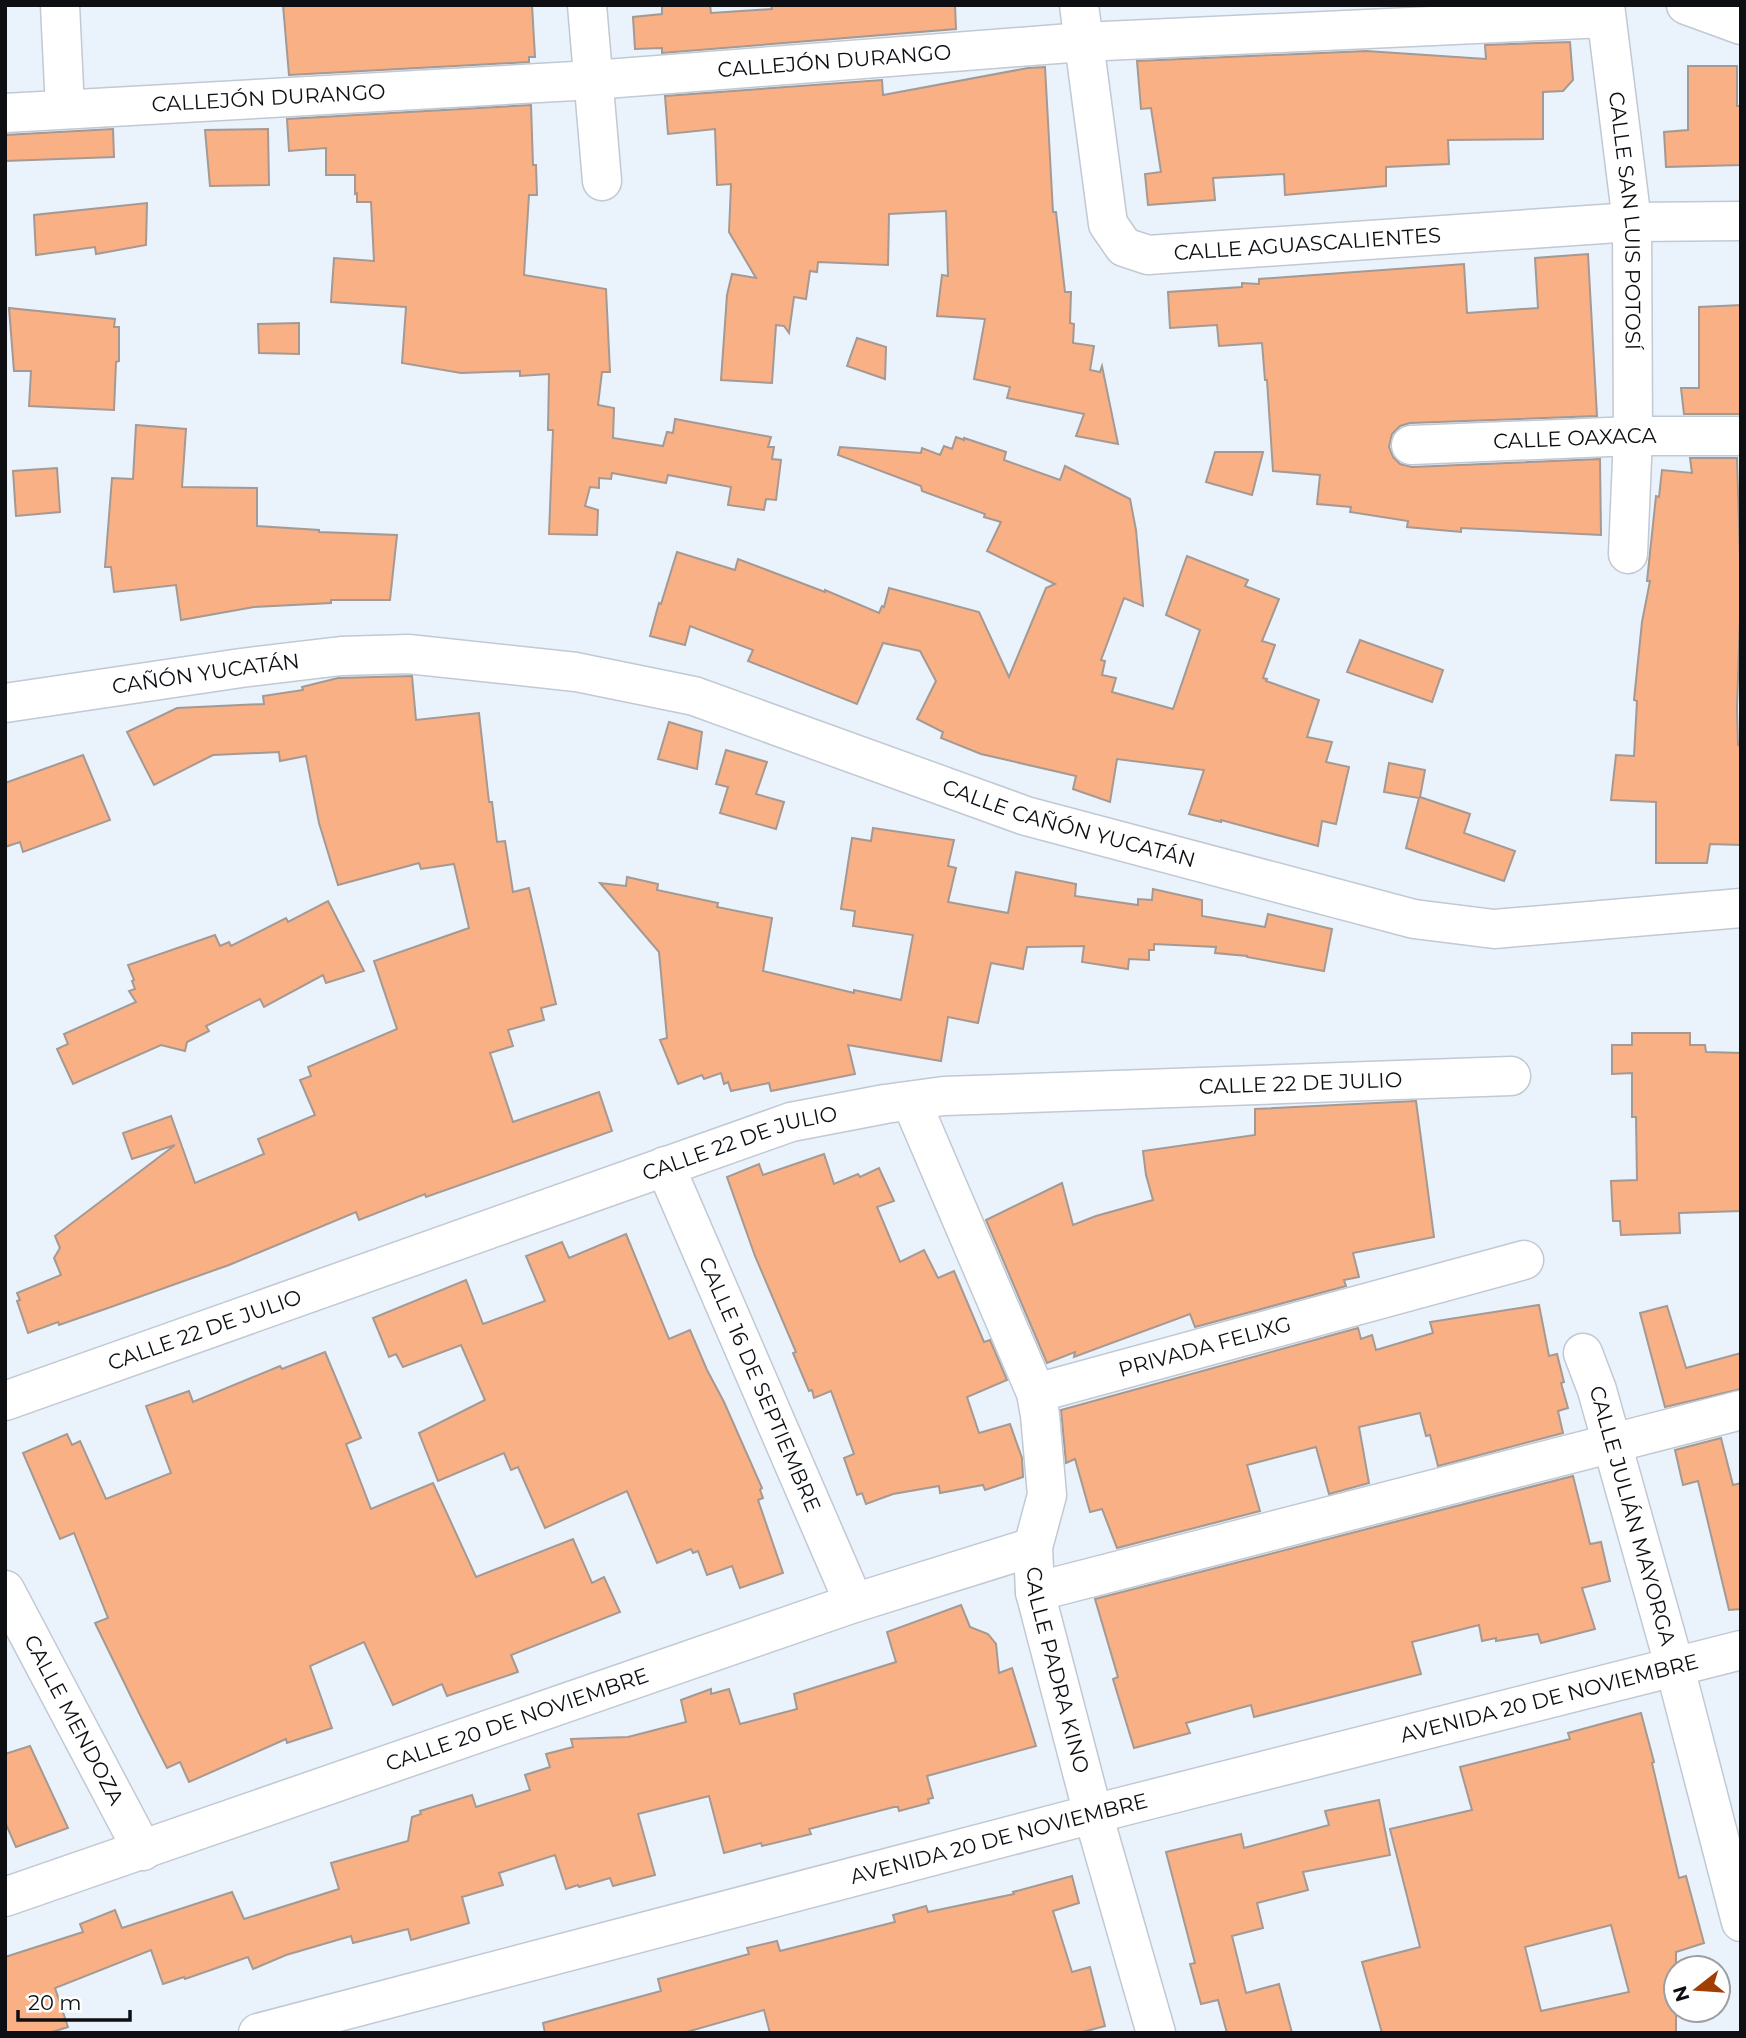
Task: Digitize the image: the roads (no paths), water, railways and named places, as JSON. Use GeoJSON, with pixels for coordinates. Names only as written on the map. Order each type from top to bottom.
{"type":"FeatureCollection","features":[{"type":"Feature","properties":{"kind":"street"},"geometry":{"type":"LineString","coordinates":[[60,5],[65,109]]}},
{"type":"Feature","properties":{"kind":"street"},"geometry":{"type":"LineString","coordinates":[[587,5],[602,181]]}},
{"type":"Feature","properties":{"kind":"street"},"geometry":{"type":"LineString","coordinates":[[1686,5],[1741,25]]}},
{"type":"Feature","properties":{"kind":"street","name":"CALLEJÓN DURANGO"},"geometry":{"type":"LineString","coordinates":[[5,113],[593,80],[1081,24],[1605,11]]}},
{"type":"Feature","properties":{"kind":"street","name":"CALLE SAN LUIS POTOSÍ"},"geometry":{"type":"LineString","coordinates":[[1605,11],[1632,222],[1633,436],[1628,554]]}},
{"type":"Feature","properties":{"kind":"street","name":"CALLE AGUASCALIENTES"},"geometry":{"type":"LineString","coordinates":[[1081,24],[1108,225],[1124,247],[1148,255],[1632,222],[1741,221]]}},
{"type":"Feature","properties":{"kind":"street","name":"CALLE OAXACA"},"geometry":{"type":"LineString","coordinates":[[1411,445],[1633,436],[1741,436]]}},
{"type":"Feature","properties":{"kind":"street","name":"CAÑÓN YUCATÁN"},"geometry":{"type":"LineString","coordinates":[[5,703],[328,657],[408,654]]}},
{"type":"Feature","properties":{"kind":"street","name":"CALLE CAÑÓN YUCATÁN"},"geometry":{"type":"LineString","coordinates":[[408,654],[576,671],[694,696],[1026,816],[1414,919],[1494,929],[1741,908]]}},
{"type":"Feature","properties":{"kind":"street","name":"CALLE 22 DE JULIO"},"geometry":{"type":"LineString","coordinates":[[5,1401],[791,1122],[944,1096],[1511,1076]]}},
{"type":"Feature","properties":{"kind":"street"},"geometry":{"type":"LineString","coordinates":[[911,1101],[1036,1393],[1047,1495],[1033,1547]]}},
{"type":"Feature","properties":{"kind":"street","name":"CALLE 16 DE SEPTIEMBRE"},"geometry":{"type":"LineString","coordinates":[[665,1166],[854,1603]]}},
{"type":"Feature","properties":{"kind":"street","name":"PRIVADA FELIXG"},"geometry":{"type":"LineString","coordinates":[[1036,1393],[1524,1260]]}},
{"type":"Feature","properties":{"kind":"street","name":"CALLE JULIÁN MAYORGA"},"geometry":{"type":"LineString","coordinates":[[1583,1353],[1597,1390],[1675,1668],[1741,1922]]}},
{"type":"Feature","properties":{"kind":"street"},"geometry":{"type":"LineString","coordinates":[[1035,1592],[1741,1410]]}},
{"type":"Feature","properties":{"kind":"street","name":"CALLE 20 DE NOVIEMBRE"},"geometry":{"type":"LineString","coordinates":[[5,1897],[854,1603],[1033,1547]]}},
{"type":"Feature","properties":{"kind":"street","name":"CALLE PADRA KINO"},"geometry":{"type":"LineString","coordinates":[[1033,1547],[1035,1592],[1093,1814],[1156,2033]]}},
{"type":"Feature","properties":{"kind":"street","name":"CALLE MENDOZA"},"geometry":{"type":"LineString","coordinates":[[5,1590],[143,1851]]}},
{"type":"Feature","properties":{"kind":"street","name":"AVENIDA 20 DE NOVIEMBRE"},"geometry":{"type":"LineString","coordinates":[[258,2033],[1093,1814],[1741,1650]]}}]}
